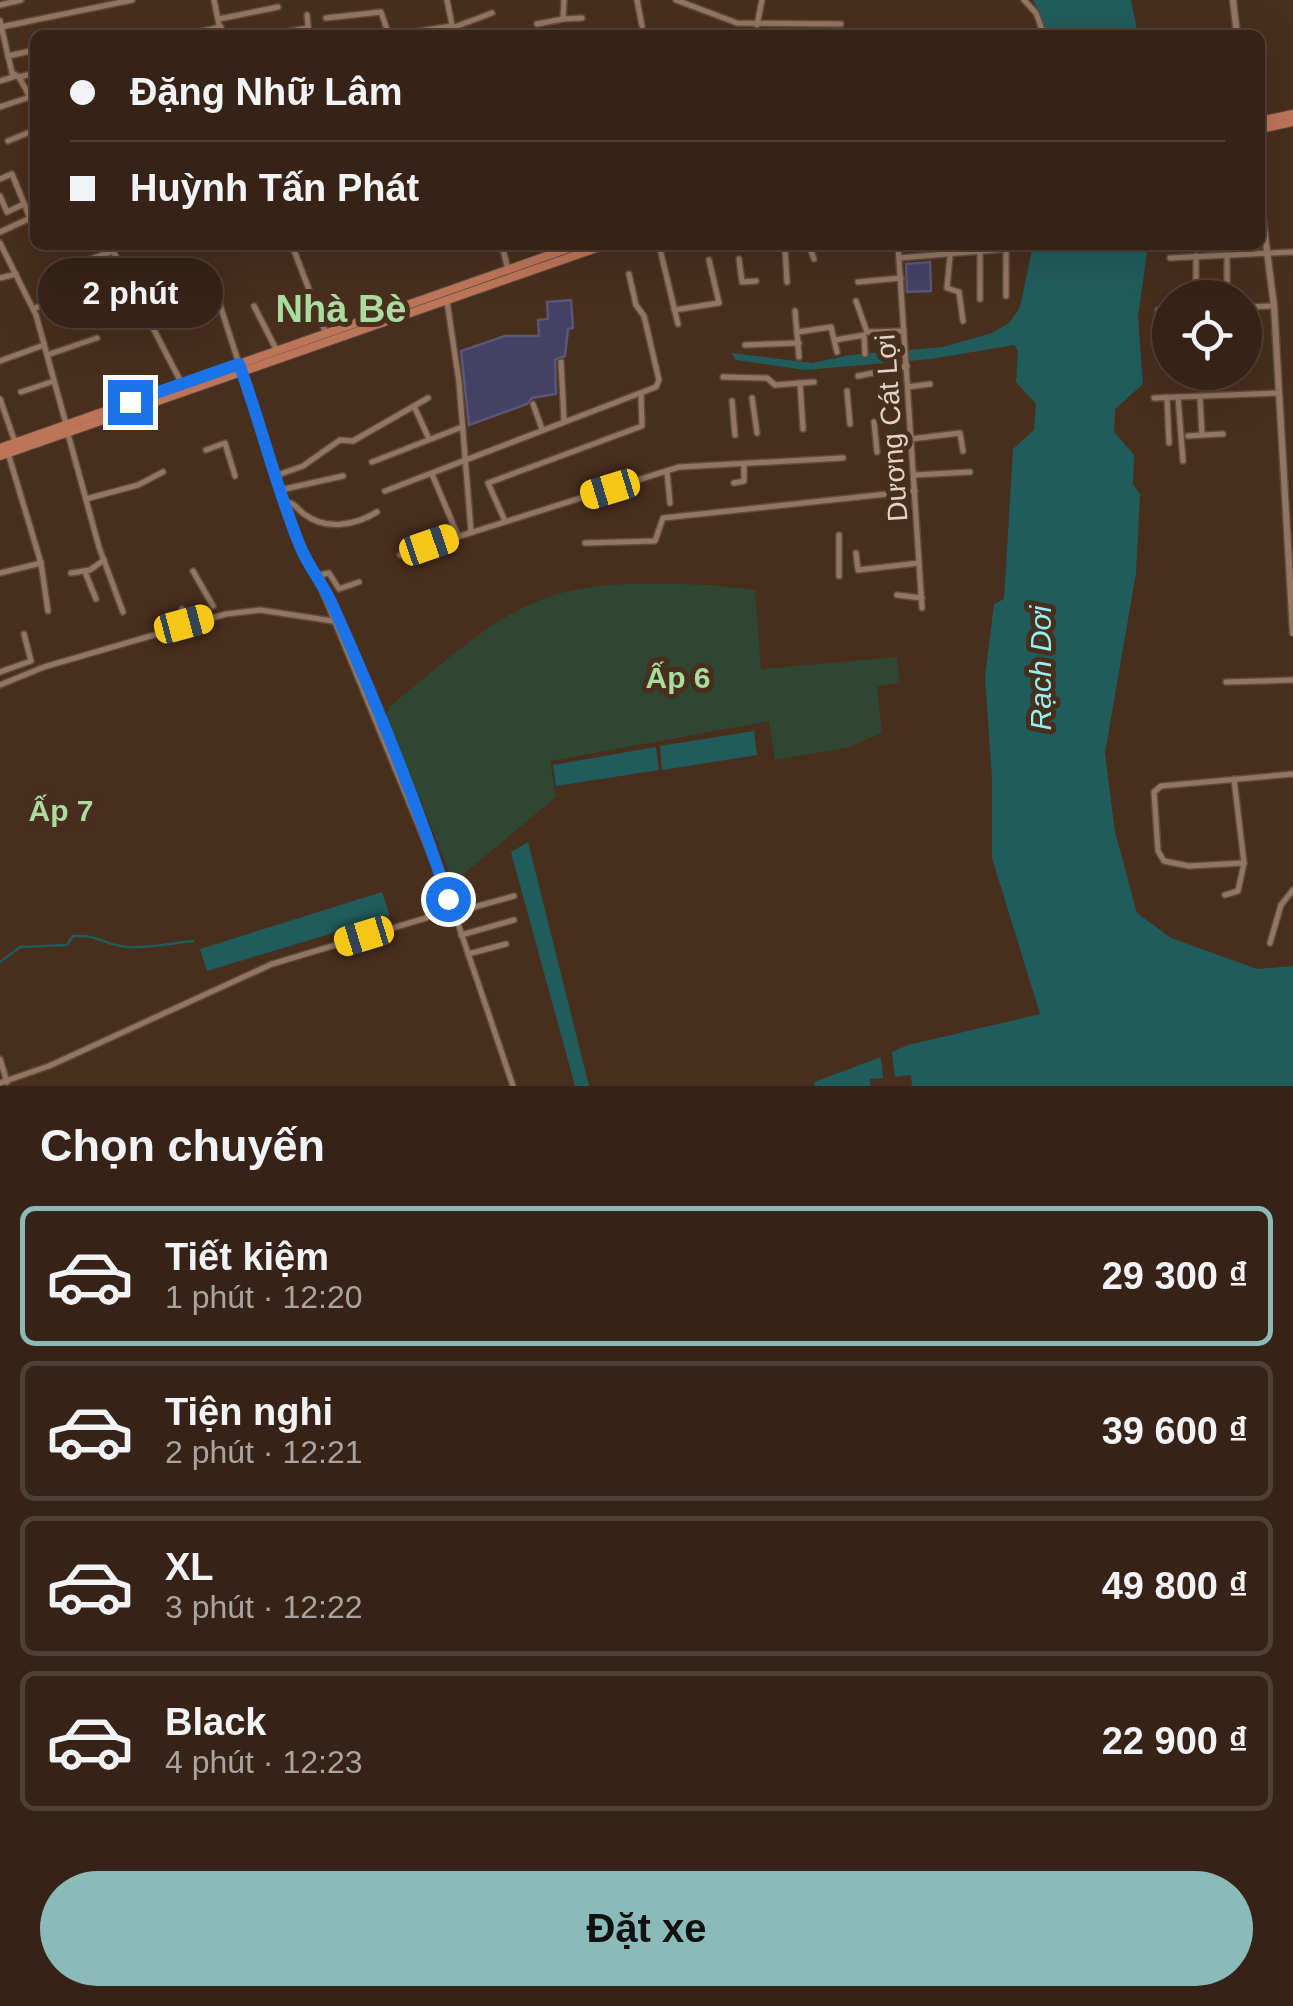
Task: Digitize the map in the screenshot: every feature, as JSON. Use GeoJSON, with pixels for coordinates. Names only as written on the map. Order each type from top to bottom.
{"type":"FeatureCollection","features":[{"type":"Feature","properties":{"kind":"main road"},"geometry":{"type":"LineString","coordinates":[[1265,120],[1293,114]]}},
{"type":"Feature","properties":{"kind":"main road"},"geometry":{"type":"LineString","coordinates":[[1265,129],[1293,122]]}},
{"type":"Feature","properties":{"kind":"main road"},"geometry":{"type":"LineString","coordinates":[[3,452],[15,442],[67,428],[445,296],[560,250]]}},
{"type":"Feature","properties":{"kind":"main road"},"geometry":{"type":"LineString","coordinates":[[3,452],[182,384],[240,368],[276,351],[589,250]]}},
{"type":"Feature","properties":{"kind":"street"},"geometry":{"type":"LineString","coordinates":[[0,5],[21,0]]}},
{"type":"Feature","properties":{"kind":"street"},"geometry":{"type":"LineString","coordinates":[[0,107],[30,97],[8,56],[1,28],[132,0]]}},
{"type":"Feature","properties":{"kind":"street"},"geometry":{"type":"LineString","coordinates":[[214,0],[220,27],[278,7]]}},
{"type":"Feature","properties":{"kind":"street"},"geometry":{"type":"LineString","coordinates":[[447,0],[453,29],[492,13]]}},
{"type":"Feature","properties":{"kind":"street"},"geometry":{"type":"LineString","coordinates":[[563,19],[564,0]]}},
{"type":"Feature","properties":{"kind":"street"},"geometry":{"type":"LineString","coordinates":[[637,0],[642,26]]}},
{"type":"Feature","properties":{"kind":"street"},"geometry":{"type":"LineString","coordinates":[[676,0],[737,23],[841,24]]}},
{"type":"Feature","properties":{"kind":"street"},"geometry":{"type":"LineString","coordinates":[[757,25],[762,0]]}},
{"type":"Feature","properties":{"kind":"street"},"geometry":{"type":"LineString","coordinates":[[1024,0],[1036,14],[1042,30]]}},
{"type":"Feature","properties":{"kind":"street"},"geometry":{"type":"LineString","coordinates":[[1233,0],[1237,30]]}},
{"type":"Feature","properties":{"kind":"street"},"geometry":{"type":"LineString","coordinates":[[326,18],[381,12],[390,30]]}},
{"type":"Feature","properties":{"kind":"street"},"geometry":{"type":"LineString","coordinates":[[307,14],[308,30]]}},
{"type":"Feature","properties":{"kind":"street"},"geometry":{"type":"LineString","coordinates":[[536,24],[582,18]]}},
{"type":"Feature","properties":{"kind":"street"},"geometry":{"type":"LineString","coordinates":[[736,30],[737,23]]}},
{"type":"Feature","properties":{"kind":"street"},"geometry":{"type":"LineString","coordinates":[[8,56],[30,51]]}},
{"type":"Feature","properties":{"kind":"street"},"geometry":{"type":"LineString","coordinates":[[0,82],[30,74]]}},
{"type":"Feature","properties":{"kind":"street"},"geometry":{"type":"LineString","coordinates":[[8,141],[30,132]]}},
{"type":"Feature","properties":{"kind":"street"},"geometry":{"type":"LineString","coordinates":[[0,179],[12,174],[30,214]]}},
{"type":"Feature","properties":{"kind":"street"},"geometry":{"type":"LineString","coordinates":[[0,196],[7,212],[24,204]]}},
{"type":"Feature","properties":{"kind":"street"},"geometry":{"type":"LineString","coordinates":[[0,232],[30,218]]}},
{"type":"Feature","properties":{"kind":"street"},"geometry":{"type":"LineString","coordinates":[[1265,229],[1274,306],[1293,633]]}},
{"type":"Feature","properties":{"kind":"street"},"geometry":{"type":"LineString","coordinates":[[0,243],[34,310],[104,560],[124,612]]}},
{"type":"Feature","properties":{"kind":"street"},"geometry":{"type":"LineString","coordinates":[[69,267],[107,250]]}},
{"type":"Feature","properties":{"kind":"street"},"geometry":{"type":"LineString","coordinates":[[112,250],[182,384]]}},
{"type":"Feature","properties":{"kind":"street"},"geometry":{"type":"LineString","coordinates":[[294,250],[326,334]]}},
{"type":"Feature","properties":{"kind":"street"},"geometry":{"type":"LineString","coordinates":[[503,250],[508,270]]}},
{"type":"Feature","properties":{"kind":"street"},"geometry":{"type":"LineString","coordinates":[[660,250],[678,324]]}},
{"type":"Feature","properties":{"kind":"street"},"geometry":{"type":"LineString","coordinates":[[785,250],[787,282]]}},
{"type":"Feature","properties":{"kind":"street"},"geometry":{"type":"LineString","coordinates":[[811,250],[814,259]]}},
{"type":"Feature","properties":{"kind":"street","name":"Dương Cát Lợi"},"geometry":{"type":"LineString","coordinates":[[898,250],[922,608]]}},
{"type":"Feature","properties":{"kind":"street"},"geometry":{"type":"LineString","coordinates":[[980,250],[980,299]]}},
{"type":"Feature","properties":{"kind":"street"},"geometry":{"type":"LineString","coordinates":[[1006,250],[1006,296]]}},
{"type":"Feature","properties":{"kind":"street"},"geometry":{"type":"LineString","coordinates":[[899,258],[954,251],[947,288],[958,292],[963,321]]}},
{"type":"Feature","properties":{"kind":"street"},"geometry":{"type":"LineString","coordinates":[[1170,258],[1293,252]]}},
{"type":"Feature","properties":{"kind":"street"},"geometry":{"type":"LineString","coordinates":[[1227,280],[1228,255]]}},
{"type":"Feature","properties":{"kind":"street"},"geometry":{"type":"LineString","coordinates":[[1196,256],[1196,280]]}},
{"type":"Feature","properties":{"kind":"street"},"geometry":{"type":"LineString","coordinates":[[739,259],[742,282],[756,281]]}},
{"type":"Feature","properties":{"kind":"street"},"geometry":{"type":"LineString","coordinates":[[674,310],[719,303],[709,260]]}},
{"type":"Feature","properties":{"kind":"street"},"geometry":{"type":"LineString","coordinates":[[0,278],[16,274]]}},
{"type":"Feature","properties":{"kind":"street"},"geometry":{"type":"LineString","coordinates":[[385,491],[658,385],[647,328],[628,274]]}},
{"type":"Feature","properties":{"kind":"street"},"geometry":{"type":"LineString","coordinates":[[858,282],[900,278]]}},
{"type":"Feature","properties":{"kind":"street"},"geometry":{"type":"LineString","coordinates":[[212,280],[284,502],[442,882]]}},
{"type":"Feature","properties":{"kind":"street"},"geometry":{"type":"LineString","coordinates":[[138,299],[157,288]]}},
{"type":"Feature","properties":{"kind":"street"},"geometry":{"type":"LineString","coordinates":[[34,310],[74,291]]}},
{"type":"Feature","properties":{"kind":"street"},"geometry":{"type":"LineString","coordinates":[[445,296],[463,427],[471,531]]}},
{"type":"Feature","properties":{"kind":"street"},"geometry":{"type":"LineString","coordinates":[[292,303],[312,297]]}},
{"type":"Feature","properties":{"kind":"street"},"geometry":{"type":"LineString","coordinates":[[856,301],[867,332],[904,331]]}},
{"type":"Feature","properties":{"kind":"street"},"geometry":{"type":"LineString","coordinates":[[254,306],[276,351]]}},
{"type":"Feature","properties":{"kind":"street"},"geometry":{"type":"LineString","coordinates":[[1262,306],[1274,306]]}},
{"type":"Feature","properties":{"kind":"street"},"geometry":{"type":"LineString","coordinates":[[795,312],[799,357]]}},
{"type":"Feature","properties":{"kind":"street"},"geometry":{"type":"LineString","coordinates":[[798,332],[831,326],[837,352]]}},
{"type":"Feature","properties":{"kind":"street"},"geometry":{"type":"LineString","coordinates":[[835,340],[864,335],[865,354]]}},
{"type":"Feature","properties":{"kind":"street"},"geometry":{"type":"LineString","coordinates":[[47,355],[97,338]]}},
{"type":"Feature","properties":{"kind":"street"},"geometry":{"type":"LineString","coordinates":[[745,345],[799,343]]}},
{"type":"Feature","properties":{"kind":"street"},"geometry":{"type":"LineString","coordinates":[[0,361],[44,345]]}},
{"type":"Feature","properties":{"kind":"street"},"geometry":{"type":"LineString","coordinates":[[561,362],[564,420]]}},
{"type":"Feature","properties":{"kind":"street"},"geometry":{"type":"LineString","coordinates":[[858,376],[907,365]]}},
{"type":"Feature","properties":{"kind":"street"},"geometry":{"type":"LineString","coordinates":[[723,377],[768,378],[775,385],[814,382]]}},
{"type":"Feature","properties":{"kind":"street"},"geometry":{"type":"LineString","coordinates":[[21,392],[54,381]]}},
{"type":"Feature","properties":{"kind":"street"},"geometry":{"type":"LineString","coordinates":[[800,383],[802,429]]}},
{"type":"Feature","properties":{"kind":"street"},"geometry":{"type":"LineString","coordinates":[[908,386],[930,384]]}},
{"type":"Feature","properties":{"kind":"street"},"geometry":{"type":"LineString","coordinates":[[847,391],[850,424]]}},
{"type":"Feature","properties":{"kind":"street"},"geometry":{"type":"LineString","coordinates":[[505,521],[488,483],[642,426],[641,393]]}},
{"type":"Feature","properties":{"kind":"street"},"geometry":{"type":"LineString","coordinates":[[1154,398],[1279,393]]}},
{"type":"Feature","properties":{"kind":"street"},"geometry":{"type":"LineString","coordinates":[[1167,397],[1169,443]]}},
{"type":"Feature","properties":{"kind":"street"},"geometry":{"type":"LineString","coordinates":[[1178,397],[1183,461]]}},
{"type":"Feature","properties":{"kind":"street"},"geometry":{"type":"LineString","coordinates":[[1200,397],[1202,435]]}},
{"type":"Feature","properties":{"kind":"street"},"geometry":{"type":"LineString","coordinates":[[276,476],[303,466],[340,440],[353,441],[428,398]]}},
{"type":"Feature","properties":{"kind":"street"},"geometry":{"type":"LineString","coordinates":[[752,398],[757,433]]}},
{"type":"Feature","properties":{"kind":"street"},"geometry":{"type":"LineString","coordinates":[[0,400],[15,442]]}},
{"type":"Feature","properties":{"kind":"street"},"geometry":{"type":"LineString","coordinates":[[732,401],[736,435]]}},
{"type":"Feature","properties":{"kind":"street"},"geometry":{"type":"LineString","coordinates":[[533,404],[542,429]]}},
{"type":"Feature","properties":{"kind":"street"},"geometry":{"type":"LineString","coordinates":[[414,406],[429,439]]}},
{"type":"Feature","properties":{"kind":"street"},"geometry":{"type":"LineString","coordinates":[[874,422],[876,452]]}},
{"type":"Feature","properties":{"kind":"street"},"geometry":{"type":"LineString","coordinates":[[372,462],[463,427]]}},
{"type":"Feature","properties":{"kind":"street"},"geometry":{"type":"LineString","coordinates":[[911,440],[960,433],[963,451]]}},
{"type":"Feature","properties":{"kind":"street"},"geometry":{"type":"LineString","coordinates":[[1188,436],[1223,434]]}},
{"type":"Feature","properties":{"kind":"street"},"geometry":{"type":"LineString","coordinates":[[206,450],[225,443],[235,476]]}},
{"type":"Feature","properties":{"kind":"street"},"geometry":{"type":"LineString","coordinates":[[3,452],[40,564],[48,611]]}},
{"type":"Feature","properties":{"kind":"street"},"geometry":{"type":"LineString","coordinates":[[400,555],[679,468],[843,458]]}},
{"type":"Feature","properties":{"kind":"street"},"geometry":{"type":"LineString","coordinates":[[734,483],[744,481],[744,466]]}},
{"type":"Feature","properties":{"kind":"street"},"geometry":{"type":"LineString","coordinates":[[86,499],[138,486],[163,472]]}},
{"type":"Feature","properties":{"kind":"street"},"geometry":{"type":"LineString","coordinates":[[666,472],[670,503]]}},
{"type":"Feature","properties":{"kind":"street"},"geometry":{"type":"LineString","coordinates":[[914,475],[970,472]]}},
{"type":"Feature","properties":{"kind":"street"},"geometry":{"type":"LineString","coordinates":[[432,473],[458,536]]}},
{"type":"Feature","properties":{"kind":"street"},"geometry":{"type":"LineString","coordinates":[[280,490],[342,476]]}},
{"type":"Feature","properties":{"kind":"street"},"geometry":{"type":"LineString","coordinates":[[585,542],[654,542],[663,518],[818,498],[915,492]]}},
{"type":"Feature","properties":{"kind":"street"},"geometry":{"type":"LineString","coordinates":[[284,502],[295,503],[314,520],[350,525],[377,512]]}},
{"type":"Feature","properties":{"kind":"street"},"geometry":{"type":"LineString","coordinates":[[838,576],[839,535]]}},
{"type":"Feature","properties":{"kind":"street"},"geometry":{"type":"LineString","coordinates":[[856,553],[858,570],[920,563]]}},
{"type":"Feature","properties":{"kind":"street"},"geometry":{"type":"LineString","coordinates":[[72,574],[85,572],[104,560]]}},
{"type":"Feature","properties":{"kind":"street"},"geometry":{"type":"LineString","coordinates":[[0,573],[40,564]]}},
{"type":"Feature","properties":{"kind":"street"},"geometry":{"type":"LineString","coordinates":[[193,571],[211,603]]}},
{"type":"Feature","properties":{"kind":"street"},"geometry":{"type":"LineString","coordinates":[[85,572],[96,599]]}},
{"type":"Feature","properties":{"kind":"street"},"geometry":{"type":"LineString","coordinates":[[314,576],[329,572],[339,589],[359,582]]}},
{"type":"Feature","properties":{"kind":"street"},"geometry":{"type":"LineString","coordinates":[[322,589],[329,595],[390,741],[514,1086]]}},
{"type":"Feature","properties":{"kind":"street"},"geometry":{"type":"LineString","coordinates":[[896,594],[922,598]]}},
{"type":"Feature","properties":{"kind":"street"},"geometry":{"type":"LineString","coordinates":[[0,685],[44,668],[226,614],[260,610],[332,621]]}},
{"type":"Feature","properties":{"kind":"street"},"geometry":{"type":"LineString","coordinates":[[0,672],[32,661],[24,634]]}},
{"type":"Feature","properties":{"kind":"street"},"geometry":{"type":"LineString","coordinates":[[1226,682],[1293,680]]}},
{"type":"Feature","properties":{"kind":"street"},"geometry":{"type":"LineString","coordinates":[[1244,863],[1178,865],[1164,861],[1158,851],[1153,796],[1157,788],[1293,774]]}},
{"type":"Feature","properties":{"kind":"street"},"geometry":{"type":"LineString","coordinates":[[1225,894],[1241,887],[1244,863],[1234,780]]}},
{"type":"Feature","properties":{"kind":"street"},"geometry":{"type":"LineString","coordinates":[[1270,943],[1280,905],[1293,890]]}},
{"type":"Feature","properties":{"kind":"street"},"geometry":{"type":"LineString","coordinates":[[453,914],[514,896]]}},
{"type":"Feature","properties":{"kind":"street"},"geometry":{"type":"LineString","coordinates":[[0,1059],[4,1082],[272,964],[426,918],[448,899]]}},
{"type":"Feature","properties":{"kind":"street"},"geometry":{"type":"LineString","coordinates":[[460,935],[514,920]]}},
{"type":"Feature","properties":{"kind":"street"},"geometry":{"type":"LineString","coordinates":[[468,954],[506,944]]}},
{"type":"Feature","properties":{"kind":"green space"},"geometry":{"type":"Polygon","coordinates":[[[607,585],[709,585],[755,590],[761,669],[897,657],[900,683],[877,686],[882,733],[847,748],[775,760],[769,721],[550,761],[556,797],[460,877],[451,876],[386,715],[390,706],[485,631],[548,597],[607,585]]]}},
{"type":"Feature","properties":{"kind":"water"},"geometry":{"type":"Polygon","coordinates":[[[1033,0],[1131,0],[1137,30],[1046,30],[1033,0]]]}},
{"type":"Feature","properties":{"kind":"water","name":"Rạch Dơi"},"geometry":{"type":"Polygon","coordinates":[[[1032,250],[1147,250],[1138,317],[1143,384],[1115,409],[1114,432],[1134,455],[1133,484],[1140,494],[1136,573],[1105,753],[1115,832],[1137,913],[1171,938],[1257,969],[1293,966],[1293,1086],[912,1086],[911,1075],[895,1077],[892,1052],[908,1045],[1040,1014],[992,858],[992,778],[985,677],[994,604],[1004,599],[1013,449],[1034,430],[1036,404],[1016,382],[1018,351],[1014,345],[931,359],[805,370],[736,360],[731,353],[812,363],[850,355],[943,347],[992,333],[1009,323],[1020,307],[1032,250]]]}},
{"type":"Feature","properties":{"kind":"water"},"geometry":{"type":"Polygon","coordinates":[[[754,731],[757,755],[662,770],[660,746],[754,731]]]}},
{"type":"Feature","properties":{"kind":"water"},"geometry":{"type":"Polygon","coordinates":[[[656,747],[659,770],[556,786],[553,765],[656,747]]]}},
{"type":"Feature","properties":{"kind":"water"},"geometry":{"type":"Polygon","coordinates":[[[528,842],[589,1086],[575,1086],[511,852],[528,842]]]}},
{"type":"Feature","properties":{"kind":"water"},"geometry":{"type":"Polygon","coordinates":[[[382,892],[390,916],[207,971],[200,949],[382,892]]]}},
{"type":"Feature","properties":{"kind":"water"},"geometry":{"type":"Polygon","coordinates":[[[881,1057],[883,1078],[870,1079],[870,1086],[815,1086],[814,1082],[881,1057]]]}},
{"type":"Feature","properties":{"kind":"building"},"geometry":{"type":"Polygon","coordinates":[[[930,262],[931,291],[907,292],[906,264],[930,262]]]}},
{"type":"Feature","properties":{"kind":"building"},"geometry":{"type":"Polygon","coordinates":[[[571,300],[573,328],[568,329],[565,356],[555,360],[556,394],[532,398],[527,404],[469,425],[461,351],[505,336],[539,336],[538,320],[548,319],[547,302],[571,300]]]}},
{"type":"Feature","properties":{"kind":"waterway"},"geometry":{"type":"LineString","coordinates":[[0,962],[20,947],[67,945],[73,936],[129,947],[193,941]]}},
{"type":"Feature","properties":{"kind":"district","name":"Nhà Bè"},"geometry":{"type":"Point","coordinates":[341,309]}},
{"type":"Feature","properties":{"kind":"district","name":"Ấp 6"},"geometry":{"type":"Point","coordinates":[678,678]}},
{"type":"Feature","properties":{"kind":"district","name":"Ấp 7"},"geometry":{"type":"Point","coordinates":[61,811]}},
{"type":"Feature","properties":{"kind":"route"},"geometry":{"type":"LineString","coordinates":[[130,402],[239,364],[300,547],[316,580],[329,595],[432,844],[448,899]]}}]}
